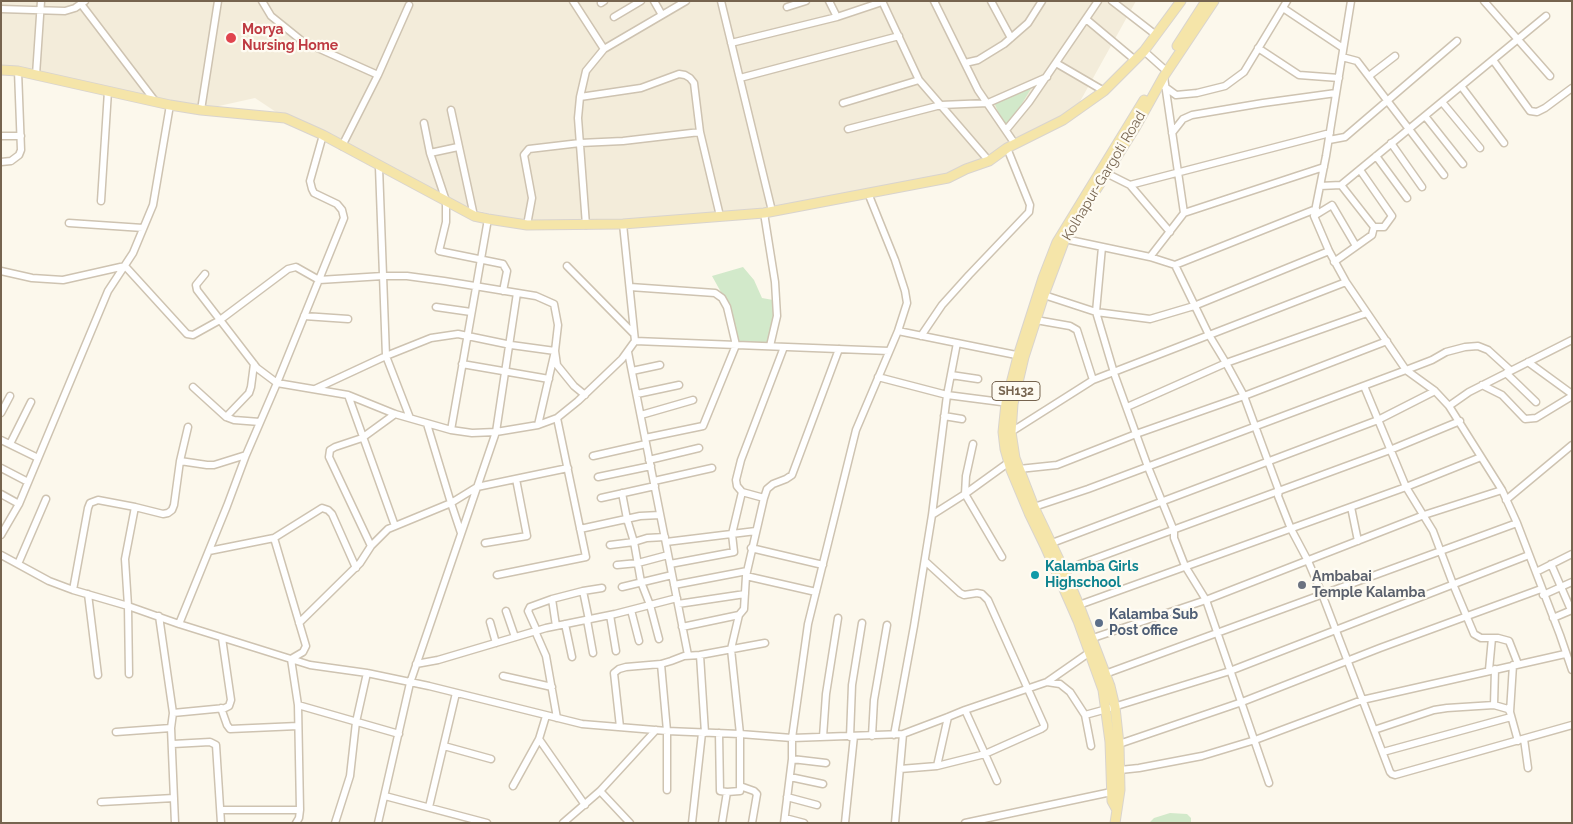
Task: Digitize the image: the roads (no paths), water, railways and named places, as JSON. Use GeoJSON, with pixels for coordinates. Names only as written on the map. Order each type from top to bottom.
{"type":"FeatureCollection","features":[{"type":"Feature","properties":{"kind":"main road"},"geometry":{"type":"LineString","coordinates":[[1,70],[18,71],[170,105],[285,118],[322,135],[474,216],[527,225],[623,224],[768,212],[948,178],[966,169],[989,162],[1011,146],[1063,120],[1104,91],[1144,50],[1181,1]]}},
{"type":"Feature","properties":{"kind":"main road"},"geometry":{"type":"LineString","coordinates":[[1115,823],[1117,810],[1112,801],[1115,791],[1112,769],[1111,708],[1055,567],[1029,513],[1003,432],[1042,278],[1057,242],[1165,71],[1206,1]]}},
{"type":"Feature","properties":{"kind":"main road","name":"Kolhapur-Gargoti Road"},"geometry":{"type":"LineString","coordinates":[[1021,356],[1065,239],[1135,128],[1165,71],[1214,1]]}},
{"type":"Feature","properties":{"kind":"main road","name":"SH132"},"geometry":{"type":"LineString","coordinates":[[1009,403],[1012,460],[1019,470],[1034,507],[1064,570],[1106,674],[1119,744],[1120,770],[1115,791]]}},
{"type":"Feature","properties":{"kind":"street"},"geometry":{"type":"LineString","coordinates":[[36,75],[42,11],[41,1]]}},
{"type":"Feature","properties":{"kind":"street"},"geometry":{"type":"LineString","coordinates":[[201,110],[218,1]]}},
{"type":"Feature","properties":{"kind":"street"},"geometry":{"type":"LineString","coordinates":[[262,1],[271,16],[302,41],[378,75]]}},
{"type":"Feature","properties":{"kind":"street"},"geometry":{"type":"LineString","coordinates":[[573,1],[604,49]]}},
{"type":"Feature","properties":{"kind":"street"},"geometry":{"type":"LineString","coordinates":[[614,18],[641,1]]}},
{"type":"Feature","properties":{"kind":"street"},"geometry":{"type":"LineString","coordinates":[[654,1],[662,15]]}},
{"type":"Feature","properties":{"kind":"street"},"geometry":{"type":"LineString","coordinates":[[586,225],[578,118],[580,97],[586,71],[604,49],[686,1]]}},
{"type":"Feature","properties":{"kind":"street"},"geometry":{"type":"LineString","coordinates":[[721,1],[740,78],[768,212],[777,316],[770,346]]}},
{"type":"Feature","properties":{"kind":"street"},"geometry":{"type":"LineString","coordinates":[[788,7],[806,1]]}},
{"type":"Feature","properties":{"kind":"street"},"geometry":{"type":"LineString","coordinates":[[828,1],[837,17]]}},
{"type":"Feature","properties":{"kind":"street"},"geometry":{"type":"LineString","coordinates":[[921,336],[942,305],[1029,212],[1030,205],[1006,130],[978,90],[934,1]]}},
{"type":"Feature","properties":{"kind":"street"},"geometry":{"type":"LineString","coordinates":[[991,1],[1011,38]]}},
{"type":"Feature","properties":{"kind":"street"},"geometry":{"type":"LineString","coordinates":[[965,63],[978,60],[1004,44],[1028,23],[1042,1]]}},
{"type":"Feature","properties":{"kind":"street"},"geometry":{"type":"LineString","coordinates":[[1006,130],[1029,102],[1098,1]]}},
{"type":"Feature","properties":{"kind":"street"},"geometry":{"type":"LineString","coordinates":[[1112,1],[1156,35]]}},
{"type":"Feature","properties":{"kind":"street"},"geometry":{"type":"LineString","coordinates":[[1165,87],[1176,95],[1197,93],[1225,86],[1244,72],[1287,1]]}},
{"type":"Feature","properties":{"kind":"street"},"geometry":{"type":"LineString","coordinates":[[1351,1],[1315,213],[1328,251],[1346,282],[1406,370],[1435,391],[1449,406],[1502,490],[1517,523],[1572,670]]}},
{"type":"Feature","properties":{"kind":"street"},"geometry":{"type":"LineString","coordinates":[[1484,1],[1550,76]]}},
{"type":"Feature","properties":{"kind":"street"},"geometry":{"type":"LineString","coordinates":[[731,43],[837,17],[882,2],[919,80],[989,162]]}},
{"type":"Feature","properties":{"kind":"street"},"geometry":{"type":"LineString","coordinates":[[1,9],[65,11],[83,3],[155,101]]}},
{"type":"Feature","properties":{"kind":"street"},"geometry":{"type":"LineString","coordinates":[[342,146],[378,75],[409,5]]}},
{"type":"Feature","properties":{"kind":"street"},"geometry":{"type":"LineString","coordinates":[[1283,8],[1343,48]]}},
{"type":"Feature","properties":{"kind":"street"},"geometry":{"type":"LineString","coordinates":[[1320,186],[1341,185],[1546,16]]}},
{"type":"Feature","properties":{"kind":"street"},"geometry":{"type":"LineString","coordinates":[[1086,19],[1135,60]]}},
{"type":"Feature","properties":{"kind":"street"},"geometry":{"type":"LineString","coordinates":[[740,78],[898,36]]}},
{"type":"Feature","properties":{"kind":"street"},"geometry":{"type":"LineString","coordinates":[[1130,185],[1329,136],[1345,137],[1457,41]]}},
{"type":"Feature","properties":{"kind":"street"},"geometry":{"type":"LineString","coordinates":[[1258,48],[1298,75],[1338,78]]}},
{"type":"Feature","properties":{"kind":"street"},"geometry":{"type":"LineString","coordinates":[[1144,50],[1165,71],[1165,87],[1184,213]]}},
{"type":"Feature","properties":{"kind":"street"},"geometry":{"type":"LineString","coordinates":[[1369,76],[1395,56]]}},
{"type":"Feature","properties":{"kind":"street"},"geometry":{"type":"LineString","coordinates":[[1342,57],[1357,61],[1444,175]]}},
{"type":"Feature","properties":{"kind":"street"},"geometry":{"type":"LineString","coordinates":[[1493,60],[1530,110],[1537,112],[1545,108],[1572,88]]}},
{"type":"Feature","properties":{"kind":"street"},"geometry":{"type":"LineString","coordinates":[[1056,63],[1104,91]]}},
{"type":"Feature","properties":{"kind":"street"},"geometry":{"type":"LineString","coordinates":[[1,162],[16,161],[21,150],[18,71]]}},
{"type":"Feature","properties":{"kind":"street"},"geometry":{"type":"LineString","coordinates":[[580,97],[641,88],[679,74],[690,78],[694,83],[700,132],[720,216]]}},
{"type":"Feature","properties":{"kind":"street"},"geometry":{"type":"LineString","coordinates":[[848,129],[940,105],[988,103],[1046,77]]}},
{"type":"Feature","properties":{"kind":"street"},"geometry":{"type":"LineString","coordinates":[[843,103],[919,80]]}},
{"type":"Feature","properties":{"kind":"street"},"geometry":{"type":"LineString","coordinates":[[1461,86],[1504,143]]}},
{"type":"Feature","properties":{"kind":"street"},"geometry":{"type":"LineString","coordinates":[[101,202],[108,91]]}},
{"type":"Feature","properties":{"kind":"street"},"geometry":{"type":"LineString","coordinates":[[1172,133],[1183,119],[1192,114],[1336,93]]}},
{"type":"Feature","properties":{"kind":"street"},"geometry":{"type":"LineString","coordinates":[[1442,102],[1480,148]]}},
{"type":"Feature","properties":{"kind":"street"},"geometry":{"type":"LineString","coordinates":[[1,535],[19,504],[108,292],[133,254],[153,205],[170,105]]}},
{"type":"Feature","properties":{"kind":"street"},"geometry":{"type":"LineString","coordinates":[[451,110],[474,216]]}},
{"type":"Feature","properties":{"kind":"street"},"geometry":{"type":"LineString","coordinates":[[1425,116],[1463,164]]}},
{"type":"Feature","properties":{"kind":"street"},"geometry":{"type":"LineString","coordinates":[[424,123],[430,154],[446,201],[446,222],[439,251],[503,264],[507,271],[503,291]]}},
{"type":"Feature","properties":{"kind":"street"},"geometry":{"type":"LineString","coordinates":[[527,225],[532,198],[524,155],[529,150],[580,143],[623,141],[700,132]]}},
{"type":"Feature","properties":{"kind":"street"},"geometry":{"type":"LineString","coordinates":[[179,624],[228,506],[246,455],[344,218],[338,204],[314,193],[310,182],[322,135]]}},
{"type":"Feature","properties":{"kind":"street"},"geometry":{"type":"LineString","coordinates":[[1,136],[21,136]]}},
{"type":"Feature","properties":{"kind":"street"},"geometry":{"type":"LineString","coordinates":[[1391,144],[1422,187]]}},
{"type":"Feature","properties":{"kind":"street"},"geometry":{"type":"LineString","coordinates":[[430,154],[458,147]]}},
{"type":"Feature","properties":{"kind":"street"},"geometry":{"type":"LineString","coordinates":[[1376,156],[1407,198]]}},
{"type":"Feature","properties":{"kind":"street"},"geometry":{"type":"LineString","coordinates":[[379,166],[386,356],[410,418]]}},
{"type":"Feature","properties":{"kind":"street"},"geometry":{"type":"LineString","coordinates":[[1150,257],[1184,213],[1324,167]]}},
{"type":"Feature","properties":{"kind":"street"},"geometry":{"type":"LineString","coordinates":[[1360,170],[1392,216],[1384,227],[1374,227]]}},
{"type":"Feature","properties":{"kind":"street"},"geometry":{"type":"LineString","coordinates":[[1106,173],[1130,185],[1170,232]]}},
{"type":"Feature","properties":{"kind":"street"},"geometry":{"type":"LineString","coordinates":[[1341,185],[1374,227]]}},
{"type":"Feature","properties":{"kind":"street"},"geometry":{"type":"LineString","coordinates":[[804,823],[785,820],[792,759],[792,738],[808,624],[856,430],[898,330],[907,303],[905,291],[891,251],[868,193]]}},
{"type":"Feature","properties":{"kind":"street"},"geometry":{"type":"LineString","coordinates":[[1065,239],[1150,257],[1175,265],[1332,205],[1356,246]]}},
{"type":"Feature","properties":{"kind":"street"},"geometry":{"type":"LineString","coordinates":[[451,430],[488,219]]}},
{"type":"Feature","properties":{"kind":"street"},"geometry":{"type":"LineString","coordinates":[[69,222],[143,228]]}},
{"type":"Feature","properties":{"kind":"street"},"geometry":{"type":"LineString","coordinates":[[205,274],[196,284],[197,290],[254,364],[263,374],[277,383],[348,395],[395,414],[451,430],[472,433],[496,432],[538,425],[558,418],[585,395],[628,352],[635,337],[623,224]]}},
{"type":"Feature","properties":{"kind":"street"},"geometry":{"type":"LineString","coordinates":[[1334,262],[1372,235],[1374,227]]}},
{"type":"Feature","properties":{"kind":"street"},"geometry":{"type":"LineString","coordinates":[[1102,247],[1096,312],[1113,372],[1174,531],[1174,538],[1185,566],[1206,600],[1270,782]]}},
{"type":"Feature","properties":{"kind":"street"},"geometry":{"type":"LineString","coordinates":[[1044,295],[1096,312],[1150,319],[1194,306],[1328,251]]}},
{"type":"Feature","properties":{"kind":"street"},"geometry":{"type":"LineString","coordinates":[[1175,265],[1209,335],[1244,396],[1279,491],[1278,496],[1290,528],[1308,561],[1322,594],[1390,772],[1396,775],[1572,725]]}},
{"type":"Feature","properties":{"kind":"street"},"geometry":{"type":"LineString","coordinates":[[1,270],[32,278],[63,280],[125,266]]}},
{"type":"Feature","properties":{"kind":"street"},"geometry":{"type":"LineString","coordinates":[[125,266],[187,334],[193,335],[220,320],[288,269],[296,267],[318,280],[407,276],[536,296],[554,304],[558,325],[555,351],[538,425]]}},
{"type":"Feature","properties":{"kind":"street"},"geometry":{"type":"LineString","coordinates":[[567,266],[635,337],[736,345],[889,351]]}},
{"type":"Feature","properties":{"kind":"street"},"geometry":{"type":"LineString","coordinates":[[1011,432],[1092,380],[1346,282]]}},
{"type":"Feature","properties":{"kind":"street"},"geometry":{"type":"LineString","coordinates":[[593,456],[703,426],[736,345],[727,307],[722,298],[715,293],[630,287]]}},
{"type":"Feature","properties":{"kind":"street"},"geometry":{"type":"LineString","coordinates":[[378,823],[410,683],[496,432],[517,293]]}},
{"type":"Feature","properties":{"kind":"street"},"geometry":{"type":"LineString","coordinates":[[436,307],[471,312]]}},
{"type":"Feature","properties":{"kind":"street"},"geometry":{"type":"LineString","coordinates":[[1126,407],[1226,363],[1367,313]]}},
{"type":"Feature","properties":{"kind":"street"},"geometry":{"type":"LineString","coordinates":[[304,316],[348,319]]}},
{"type":"Feature","properties":{"kind":"street"},"geometry":{"type":"LineString","coordinates":[[1036,320],[1070,326],[1077,330],[1092,380]]}},
{"type":"Feature","properties":{"kind":"street"},"geometry":{"type":"LineString","coordinates":[[898,330],[1021,356]]}},
{"type":"Feature","properties":{"kind":"street"},"geometry":{"type":"LineString","coordinates":[[314,389],[431,338],[458,334],[555,351]]}},
{"type":"Feature","properties":{"kind":"street"},"geometry":{"type":"LineString","coordinates":[[1449,406],[1482,385],[1572,340]]}},
{"type":"Feature","properties":{"kind":"street"},"geometry":{"type":"LineString","coordinates":[[1019,470],[1057,465],[1387,341]]}},
{"type":"Feature","properties":{"kind":"street"},"geometry":{"type":"LineString","coordinates":[[894,735],[925,560],[947,395],[957,343]]}},
{"type":"Feature","properties":{"kind":"street"},"geometry":{"type":"LineString","coordinates":[[1034,507],[1148,467],[1432,360],[1446,352],[1465,347],[1478,346],[1488,350],[1536,402]]}},
{"type":"Feature","properties":{"kind":"street"},"geometry":{"type":"LineString","coordinates":[[764,498],[742,492],[737,486],[736,480],[741,460],[784,347]]}},
{"type":"Feature","properties":{"kind":"street"},"geometry":{"type":"LineString","coordinates":[[719,733],[720,791],[740,790],[740,734],[731,649],[738,616],[744,610],[746,574],[764,498],[773,484],[792,475],[840,349]]}},
{"type":"Feature","properties":{"kind":"street"},"geometry":{"type":"LineString","coordinates":[[555,351],[557,365],[574,386],[585,395]]}},
{"type":"Feature","properties":{"kind":"street"},"geometry":{"type":"LineString","coordinates":[[628,352],[688,655]]}},
{"type":"Feature","properties":{"kind":"street"},"geometry":{"type":"LineString","coordinates":[[1482,385],[1502,395],[1525,419],[1536,418],[1572,395],[1528,362]]}},
{"type":"Feature","properties":{"kind":"street"},"geometry":{"type":"LineString","coordinates":[[226,417],[249,393],[254,364]]}},
{"type":"Feature","properties":{"kind":"street"},"geometry":{"type":"LineString","coordinates":[[462,364],[549,379]]}},
{"type":"Feature","properties":{"kind":"street"},"geometry":{"type":"LineString","coordinates":[[632,371],[660,365]]}},
{"type":"Feature","properties":{"kind":"street"},"geometry":{"type":"LineString","coordinates":[[950,375],[978,378]]}},
{"type":"Feature","properties":{"kind":"street"},"geometry":{"type":"LineString","coordinates":[[878,377],[947,395],[1009,403]]}},
{"type":"Feature","properties":{"kind":"street"},"geometry":{"type":"LineString","coordinates":[[636,394],[679,385]]}},
{"type":"Feature","properties":{"kind":"street"},"geometry":{"type":"LineString","coordinates":[[1364,386],[1406,487],[1433,531],[1452,584],[1476,636],[1481,638],[1501,638],[1509,641],[1516,664],[1511,714]]}},
{"type":"Feature","properties":{"kind":"street"},"geometry":{"type":"LineString","coordinates":[[193,387],[226,417],[234,420],[260,422]]}},
{"type":"Feature","properties":{"kind":"street"},"geometry":{"type":"LineString","coordinates":[[1052,543],[1378,420],[1435,391]]}},
{"type":"Feature","properties":{"kind":"street"},"geometry":{"type":"LineString","coordinates":[[348,395],[395,526]]}},
{"type":"Feature","properties":{"kind":"street"},"geometry":{"type":"LineString","coordinates":[[1,413],[10,396]]}},
{"type":"Feature","properties":{"kind":"street"},"geometry":{"type":"LineString","coordinates":[[641,415],[693,400]]}},
{"type":"Feature","properties":{"kind":"street"},"geometry":{"type":"LineString","coordinates":[[10,444],[31,402]]}},
{"type":"Feature","properties":{"kind":"street"},"geometry":{"type":"LineString","coordinates":[[371,546],[329,457],[330,450],[362,438],[395,414]]}},
{"type":"Feature","properties":{"kind":"street"},"geometry":{"type":"LineString","coordinates":[[944,416],[962,419]]}},
{"type":"Feature","properties":{"kind":"street"},"geometry":{"type":"LineString","coordinates":[[496,575],[586,556],[558,418]]}},
{"type":"Feature","properties":{"kind":"street"},"geometry":{"type":"LineString","coordinates":[[1064,570],[1390,450],[1460,421]]}},
{"type":"Feature","properties":{"kind":"street"},"geometry":{"type":"LineString","coordinates":[[427,424],[461,534]]}},
{"type":"Feature","properties":{"kind":"street"},"geometry":{"type":"LineString","coordinates":[[72,590],[90,503],[98,500],[163,514],[172,510],[188,427]]}},
{"type":"Feature","properties":{"kind":"street"},"geometry":{"type":"LineString","coordinates":[[2,442],[38,458]]}},
{"type":"Feature","properties":{"kind":"street"},"geometry":{"type":"LineString","coordinates":[[973,444],[966,476],[965,494],[1002,557]]}},
{"type":"Feature","properties":{"kind":"street"},"geometry":{"type":"LineString","coordinates":[[1506,500],[1572,445]]}},
{"type":"Feature","properties":{"kind":"street"},"geometry":{"type":"LineString","coordinates":[[598,477],[699,448]]}},
{"type":"Feature","properties":{"kind":"street"},"geometry":{"type":"LineString","coordinates":[[180,461],[214,465],[246,455]]}},
{"type":"Feature","properties":{"kind":"street"},"geometry":{"type":"LineString","coordinates":[[1079,605],[1406,487],[1481,457]]}},
{"type":"Feature","properties":{"kind":"street"},"geometry":{"type":"LineString","coordinates":[[932,514],[965,494],[1012,460]]}},
{"type":"Feature","properties":{"kind":"street"},"geometry":{"type":"LineString","coordinates":[[1,468],[28,482]]}},
{"type":"Feature","properties":{"kind":"street"},"geometry":{"type":"LineString","coordinates":[[299,623],[356,568],[371,546],[388,529],[451,503],[477,487],[568,468]]}},
{"type":"Feature","properties":{"kind":"street"},"geometry":{"type":"LineString","coordinates":[[601,498],[712,468]]}},
{"type":"Feature","properties":{"kind":"street"},"geometry":{"type":"LineString","coordinates":[[484,543],[527,536],[516,479]]}},
{"type":"Feature","properties":{"kind":"street"},"geometry":{"type":"LineString","coordinates":[[1093,638],[1206,600],[1424,515],[1502,490]]}},
{"type":"Feature","properties":{"kind":"street"},"geometry":{"type":"LineString","coordinates":[[670,564],[734,552],[732,534],[742,492]]}},
{"type":"Feature","properties":{"kind":"street"},"geometry":{"type":"LineString","coordinates":[[622,493],[634,542],[641,582],[650,605],[659,639]]}},
{"type":"Feature","properties":{"kind":"street"},"geometry":{"type":"LineString","coordinates":[[1,494],[19,504]]}},
{"type":"Feature","properties":{"kind":"street"},"geometry":{"type":"LineString","coordinates":[[18,564],[46,499]]}},
{"type":"Feature","properties":{"kind":"street"},"geometry":{"type":"LineString","coordinates":[[129,674],[125,558],[135,507]]}},
{"type":"Feature","properties":{"kind":"street"},"geometry":{"type":"LineString","coordinates":[[1351,507],[1358,541]]}},
{"type":"Feature","properties":{"kind":"street"},"geometry":{"type":"LineString","coordinates":[[209,551],[274,538],[322,508],[332,514],[356,568]]}},
{"type":"Feature","properties":{"kind":"street"},"geometry":{"type":"LineString","coordinates":[[580,529],[640,516],[660,515]]}},
{"type":"Feature","properties":{"kind":"street"},"geometry":{"type":"LineString","coordinates":[[1106,674],[1517,523]]}},
{"type":"Feature","properties":{"kind":"street"},"geometry":{"type":"LineString","coordinates":[[610,545],[634,542],[647,538],[665,540],[756,531]]}},
{"type":"Feature","properties":{"kind":"street"},"geometry":{"type":"LineString","coordinates":[[274,538],[306,646],[303,652],[291,659]]}},
{"type":"Feature","properties":{"kind":"street"},"geometry":{"type":"LineString","coordinates":[[752,548],[823,565]]}},
{"type":"Feature","properties":{"kind":"street"},"geometry":{"type":"LineString","coordinates":[[1,554],[49,581],[72,590],[128,606],[310,665],[410,683],[582,724],[792,738],[903,734],[965,710],[1047,682],[1090,652]]}},
{"type":"Feature","properties":{"kind":"street"},"geometry":{"type":"LineString","coordinates":[[1536,572],[1572,554]]}},
{"type":"Feature","properties":{"kind":"street"},"geometry":{"type":"LineString","coordinates":[[617,565],[638,563],[668,555]]}},
{"type":"Feature","properties":{"kind":"street"},"geometry":{"type":"LineString","coordinates":[[1084,715],[1230,671],[1529,555]]}},
{"type":"Feature","properties":{"kind":"street"},"geometry":{"type":"LineString","coordinates":[[900,769],[938,766],[985,754],[1044,728],[1029,688],[988,600],[982,594],[964,595],[960,593],[925,560]]}},
{"type":"Feature","properties":{"kind":"street"},"geometry":{"type":"LineString","coordinates":[[1551,564],[1571,610],[1553,618]]}},
{"type":"Feature","properties":{"kind":"street"},"geometry":{"type":"LineString","coordinates":[[674,585],[746,574],[816,592]]}},
{"type":"Feature","properties":{"kind":"street"},"geometry":{"type":"LineString","coordinates":[[622,587],[672,575]]}},
{"type":"Feature","properties":{"kind":"street"},"geometry":{"type":"LineString","coordinates":[[1119,744],[1242,702],[1466,616],[1572,582]]}},
{"type":"Feature","properties":{"kind":"street"},"geometry":{"type":"LineString","coordinates":[[557,718],[546,656],[528,611],[530,607],[552,599],[602,588]]}},
{"type":"Feature","properties":{"kind":"street"},"geometry":{"type":"LineString","coordinates":[[583,591],[593,653]]}},
{"type":"Feature","properties":{"kind":"street"},"geometry":{"type":"LineString","coordinates":[[88,594],[98,675]]}},
{"type":"Feature","properties":{"kind":"street"},"geometry":{"type":"LineString","coordinates":[[416,664],[438,660],[536,631],[650,605],[745,594]]}},
{"type":"Feature","properties":{"kind":"street"},"geometry":{"type":"LineString","coordinates":[[552,599],[556,626]]}},
{"type":"Feature","properties":{"kind":"street"},"geometry":{"type":"LineString","coordinates":[[506,610],[515,637]]}},
{"type":"Feature","properties":{"kind":"street"},"geometry":{"type":"LineString","coordinates":[[631,610],[639,641]]}},
{"type":"Feature","properties":{"kind":"street"},"geometry":{"type":"LineString","coordinates":[[610,615],[616,651]]}},
{"type":"Feature","properties":{"kind":"street"},"geometry":{"type":"LineString","coordinates":[[159,616],[173,713],[171,728],[175,823]]}},
{"type":"Feature","properties":{"kind":"street"},"geometry":{"type":"LineString","coordinates":[[682,626],[738,616]]}},
{"type":"Feature","properties":{"kind":"street"},"geometry":{"type":"LineString","coordinates":[[823,737],[826,694],[838,618]]}},
{"type":"Feature","properties":{"kind":"street"},"geometry":{"type":"LineString","coordinates":[[490,622],[496,643]]}},
{"type":"Feature","properties":{"kind":"street"},"geometry":{"type":"LineString","coordinates":[[845,823],[852,736],[852,685],[862,623]]}},
{"type":"Feature","properties":{"kind":"street"},"geometry":{"type":"LineString","coordinates":[[566,624],[572,657]]}},
{"type":"Feature","properties":{"kind":"street"},"geometry":{"type":"LineString","coordinates":[[872,736],[874,700],[887,625]]}},
{"type":"Feature","properties":{"kind":"street"},"geometry":{"type":"LineString","coordinates":[[173,713],[229,706],[231,700],[222,638]]}},
{"type":"Feature","properties":{"kind":"street"},"geometry":{"type":"LineString","coordinates":[[1492,638],[1494,705]]}},
{"type":"Feature","properties":{"kind":"street"},"geometry":{"type":"LineString","coordinates":[[620,727],[614,674],[619,669],[661,664],[688,655],[700,655],[765,642]]}},
{"type":"Feature","properties":{"kind":"street"},"geometry":{"type":"LineString","coordinates":[[1120,770],[1202,756],[1255,740],[1362,700],[1565,654]]}},
{"type":"Feature","properties":{"kind":"street"},"geometry":{"type":"LineString","coordinates":[[692,823],[703,733],[700,655]]}},
{"type":"Feature","properties":{"kind":"street"},"geometry":{"type":"LineString","coordinates":[[291,659],[298,705],[300,810],[296,823]]}},
{"type":"Feature","properties":{"kind":"street"},"geometry":{"type":"LineString","coordinates":[[661,664],[667,731],[666,790]]}},
{"type":"Feature","properties":{"kind":"street"},"geometry":{"type":"LineString","coordinates":[[335,823],[350,776],[356,722],[366,674]]}},
{"type":"Feature","properties":{"kind":"street"},"geometry":{"type":"LineString","coordinates":[[504,676],[552,687]]}},
{"type":"Feature","properties":{"kind":"street"},"geometry":{"type":"LineString","coordinates":[[1047,682],[1060,684],[1070,692],[1084,715],[1091,746]]}},
{"type":"Feature","properties":{"kind":"street"},"geometry":{"type":"LineString","coordinates":[[429,807],[456,693]]}},
{"type":"Feature","properties":{"kind":"street"},"geometry":{"type":"LineString","coordinates":[[298,705],[399,734]]}},
{"type":"Feature","properties":{"kind":"street"},"geometry":{"type":"LineString","coordinates":[[1374,730],[1434,710],[1494,705],[1508,709],[1511,714],[1521,740],[1528,768]]}},
{"type":"Feature","properties":{"kind":"street"},"geometry":{"type":"LineString","coordinates":[[221,708],[230,729],[298,726]]}},
{"type":"Feature","properties":{"kind":"street"},"geometry":{"type":"LineString","coordinates":[[965,710],[997,781]]}},
{"type":"Feature","properties":{"kind":"street"},"geometry":{"type":"LineString","coordinates":[[1383,752],[1511,714]]}},
{"type":"Feature","properties":{"kind":"street"},"geometry":{"type":"LineString","coordinates":[[514,786],[539,739],[546,716]]}},
{"type":"Feature","properties":{"kind":"street"},"geometry":{"type":"LineString","coordinates":[[938,766],[948,718]]}},
{"type":"Feature","properties":{"kind":"street"},"geometry":{"type":"LineString","coordinates":[[116,732],[171,728]]}},
{"type":"Feature","properties":{"kind":"street"},"geometry":{"type":"LineString","coordinates":[[563,823],[600,790],[656,730]]}},
{"type":"Feature","properties":{"kind":"street"},"geometry":{"type":"LineString","coordinates":[[895,823],[903,734]]}},
{"type":"Feature","properties":{"kind":"street"},"geometry":{"type":"LineString","coordinates":[[539,739],[585,805]]}},
{"type":"Feature","properties":{"kind":"street"},"geometry":{"type":"LineString","coordinates":[[173,744],[210,742],[216,745],[221,823]]}},
{"type":"Feature","properties":{"kind":"street"},"geometry":{"type":"LineString","coordinates":[[444,746],[491,759]]}},
{"type":"Feature","properties":{"kind":"street"},"geometry":{"type":"LineString","coordinates":[[792,759],[826,763]]}},
{"type":"Feature","properties":{"kind":"street"},"geometry":{"type":"LineString","coordinates":[[790,777],[823,784]]}},
{"type":"Feature","properties":{"kind":"street"},"geometry":{"type":"LineString","coordinates":[[740,786],[754,791],[756,794],[752,823]]}},
{"type":"Feature","properties":{"kind":"street"},"geometry":{"type":"LineString","coordinates":[[600,790],[630,823]]}},
{"type":"Feature","properties":{"kind":"street"},"geometry":{"type":"LineString","coordinates":[[965,823],[1115,791]]}},
{"type":"Feature","properties":{"kind":"street"},"geometry":{"type":"LineString","coordinates":[[722,823],[726,792]]}},
{"type":"Feature","properties":{"kind":"street"},"geometry":{"type":"LineString","coordinates":[[385,796],[487,823]]}},
{"type":"Feature","properties":{"kind":"street"},"geometry":{"type":"LineString","coordinates":[[787,797],[816,805]]}},
{"type":"Feature","properties":{"kind":"street"},"geometry":{"type":"LineString","coordinates":[[101,802],[174,798]]}},
{"type":"Feature","properties":{"kind":"street"},"geometry":{"type":"LineString","coordinates":[[221,810],[300,810]]}},
{"type":"Feature","properties":{"kind":"place","name":"Morya Nursing Home"},"geometry":{"type":"Point","coordinates":[231,38]}},
{"type":"Feature","properties":{"kind":"place","name":"Kalamba Girls Highschool"},"geometry":{"type":"Point","coordinates":[1035,575]}},
{"type":"Feature","properties":{"kind":"place","name":"Ambabai Temple Kalamba"},"geometry":{"type":"Point","coordinates":[1302,585]}},
{"type":"Feature","properties":{"kind":"place","name":"Kalamba Sub Post office"},"geometry":{"type":"Point","coordinates":[1099,623]}}]}
